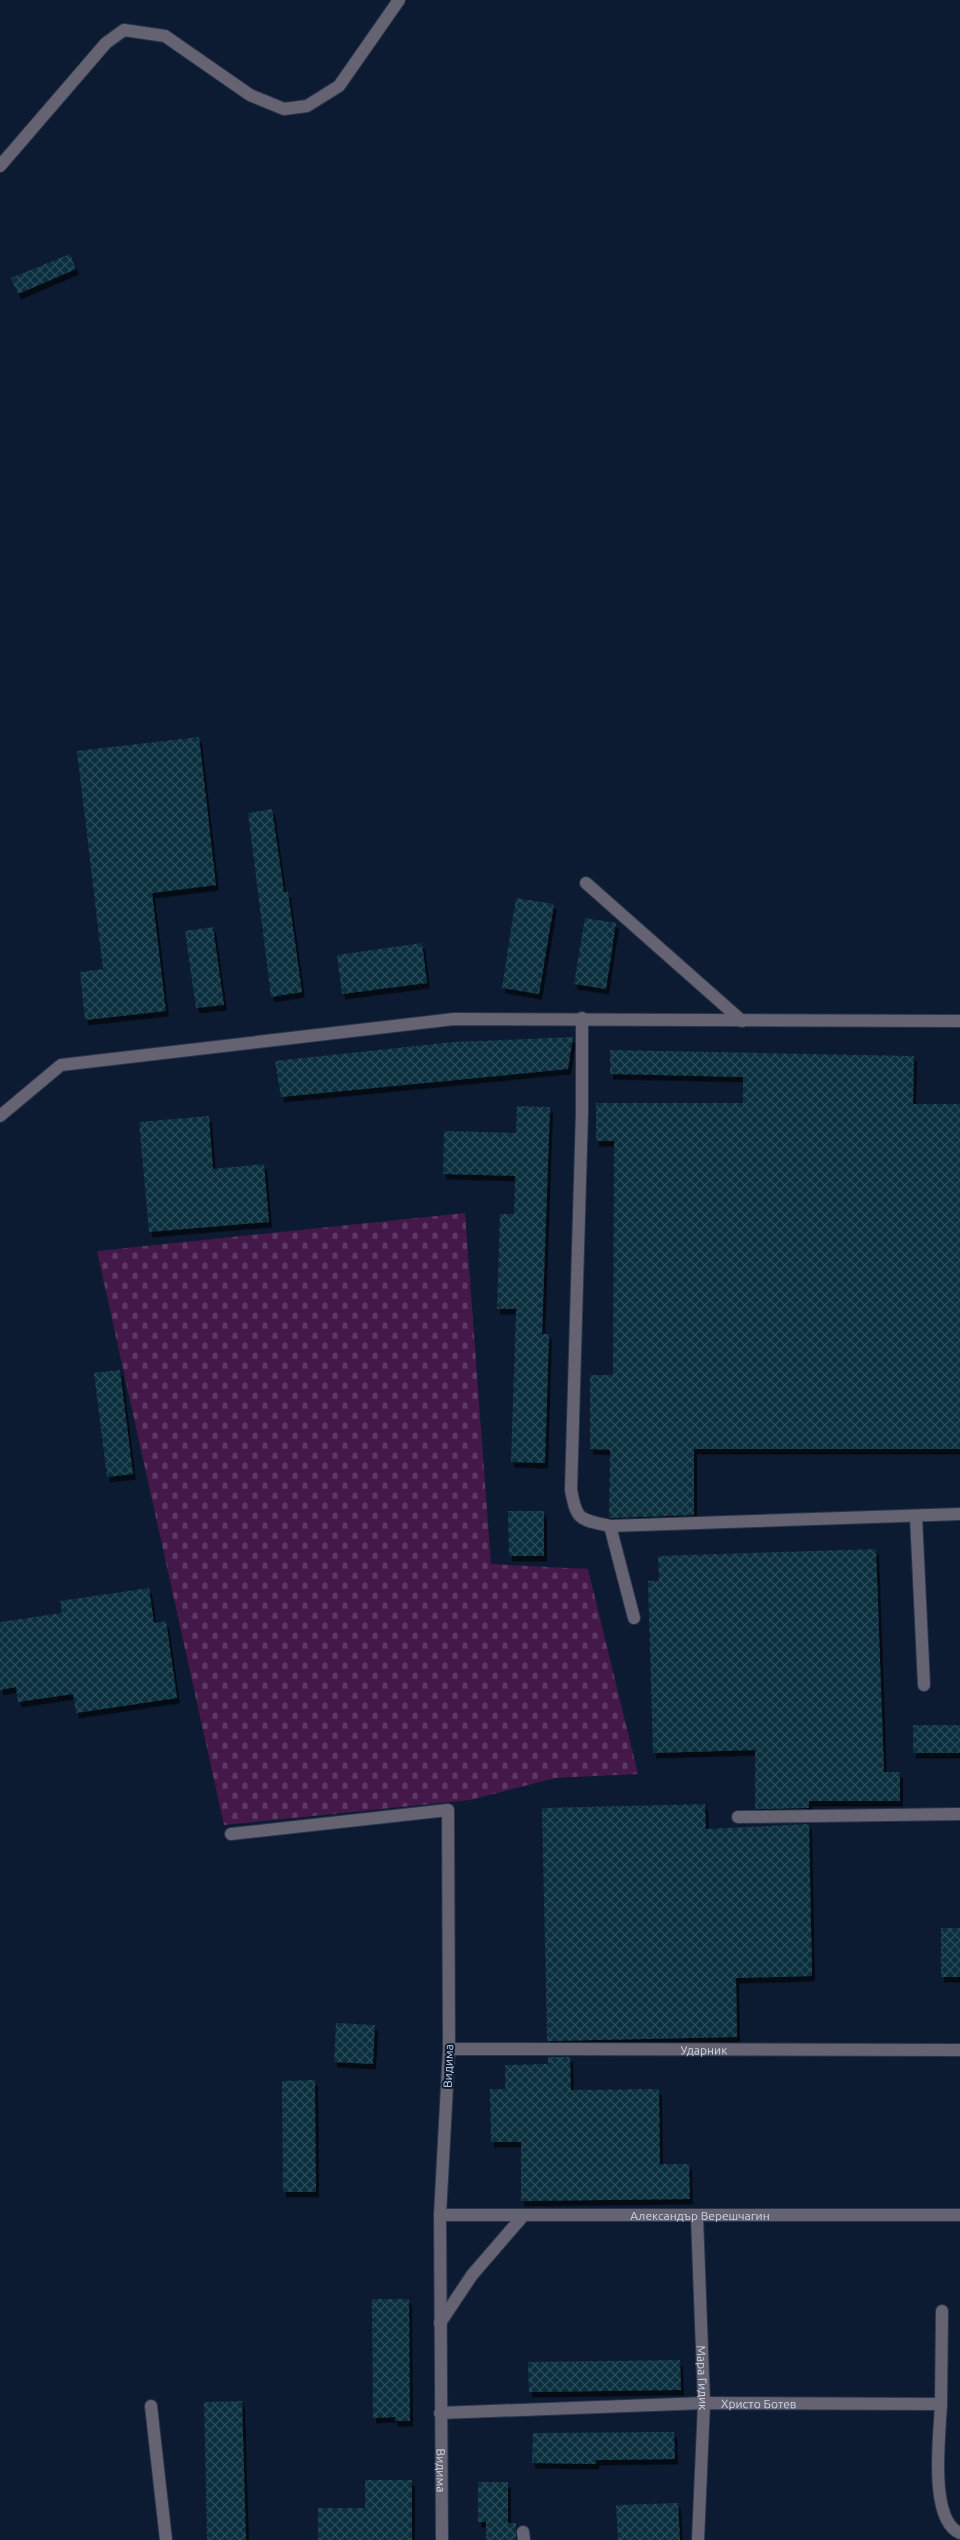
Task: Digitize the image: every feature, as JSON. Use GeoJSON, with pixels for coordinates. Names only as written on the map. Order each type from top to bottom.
{"type":"FeatureCollection","features":[{"type":"Feature","properties":{"kind":"street"},"geometry":{"type":"LineString","coordinates":[[0,166],[106,42],[124,30],[165,36],[250,95],[284,109],[307,106],[339,86],[399,0]]}},
{"type":"Feature","properties":{"kind":"street"},"geometry":{"type":"LineString","coordinates":[[586,883],[742,1021]]}},
{"type":"Feature","properties":{"kind":"street"},"geometry":{"type":"LineString","coordinates":[[582,1018],[582,1112],[571,1490],[575,1510],[583,1520],[610,1526],[960,1514]]}},
{"type":"Feature","properties":{"kind":"street"},"geometry":{"type":"LineString","coordinates":[[0,1116],[61,1065],[454,1019],[582,1018],[742,1021],[960,1021]]}},
{"type":"Feature","properties":{"kind":"street"},"geometry":{"type":"LineString","coordinates":[[916,1516],[924,1684]]}},
{"type":"Feature","properties":{"kind":"street"},"geometry":{"type":"LineString","coordinates":[[610,1526],[634,1618]]}},
{"type":"Feature","properties":{"kind":"street","name":"Видима"},"geometry":{"type":"LineString","coordinates":[[231,1834],[448,1810],[449,2049],[440,2215],[442,2540]]}},
{"type":"Feature","properties":{"kind":"street"},"geometry":{"type":"LineString","coordinates":[[738,1817],[960,1814]]}},
{"type":"Feature","properties":{"kind":"street","name":"Ударник"},"geometry":{"type":"LineString","coordinates":[[449,2049],[960,2050]]}},
{"type":"Feature","properties":{"kind":"street","name":"Александър Верешчагин"},"geometry":{"type":"LineString","coordinates":[[440,2215],[697,2217],[960,2215]]}},
{"type":"Feature","properties":{"kind":"street"},"geometry":{"type":"LineString","coordinates":[[440,2324],[472,2275],[523,2216]]}},
{"type":"Feature","properties":{"kind":"street","name":"Мара Гидик"},"geometry":{"type":"LineString","coordinates":[[697,2217],[704,2403],[698,2540]]}},
{"type":"Feature","properties":{"kind":"street"},"geometry":{"type":"LineString","coordinates":[[942,2311],[938,2494],[946,2518],[954,2530],[960,2533]]}},
{"type":"Feature","properties":{"kind":"street","name":"Христо Ботев"},"geometry":{"type":"LineString","coordinates":[[440,2413],[704,2403],[940,2404]]}},
{"type":"Feature","properties":{"kind":"street"},"geometry":{"type":"LineString","coordinates":[[151,2406],[166,2540]]}},
{"type":"Feature","properties":{"kind":"green space"},"geometry":{"type":"Polygon","coordinates":[[[465,1213],[491,1564],[588,1569],[638,1774],[555,1778],[470,1800],[224,1825],[97,1251],[465,1213]]]}},
{"type":"Feature","properties":{"kind":"building"},"geometry":{"type":"Polygon","coordinates":[[[70,254],[76,269],[18,294],[11,278],[70,254]]]}},
{"type":"Feature","properties":{"kind":"building"},"geometry":{"type":"Polygon","coordinates":[[[199,737],[216,885],[152,893],[166,1011],[85,1020],[80,972],[103,969],[77,751],[199,737]]]}},
{"type":"Feature","properties":{"kind":"building"},"geometry":{"type":"Polygon","coordinates":[[[272,809],[284,892],[288,892],[302,992],[271,997],[248,813],[272,809]]]}},
{"type":"Feature","properties":{"kind":"building"},"geometry":{"type":"Polygon","coordinates":[[[516,898],[554,904],[539,994],[502,988],[516,898]]]}},
{"type":"Feature","properties":{"kind":"building"},"geometry":{"type":"Polygon","coordinates":[[[585,918],[616,923],[606,989],[574,984],[585,918]]]}},
{"type":"Feature","properties":{"kind":"building"},"geometry":{"type":"Polygon","coordinates":[[[213,927],[224,1005],[196,1008],[185,931],[213,927]]]}},
{"type":"Feature","properties":{"kind":"building"},"geometry":{"type":"Polygon","coordinates":[[[422,943],[427,983],[342,994],[337,955],[422,943]]]}},
{"type":"Feature","properties":{"kind":"building"},"geometry":{"type":"Polygon","coordinates":[[[573,1037],[568,1069],[281,1097],[275,1061],[453,1042],[573,1037]]]}},
{"type":"Feature","properties":{"kind":"building"},"geometry":{"type":"Polygon","coordinates":[[[610,1050],[914,1056],[913,1104],[960,1104],[960,1449],[694,1449],[694,1515],[609,1518],[610,1450],[590,1449],[590,1375],[613,1375],[614,1141],[596,1141],[596,1103],[743,1103],[743,1077],[610,1074],[610,1050]]]}},
{"type":"Feature","properties":{"kind":"building"},"geometry":{"type":"Polygon","coordinates":[[[517,1106],[550,1107],[542,1334],[549,1334],[545,1463],[511,1462],[516,1309],[497,1309],[500,1214],[514,1214],[515,1176],[443,1174],[444,1131],[516,1133],[517,1106]]]}},
{"type":"Feature","properties":{"kind":"building"},"geometry":{"type":"Polygon","coordinates":[[[209,1116],[213,1169],[264,1164],[269,1222],[149,1232],[139,1122],[209,1116]]]}},
{"type":"Feature","properties":{"kind":"building"},"geometry":{"type":"Polygon","coordinates":[[[120,1370],[133,1474],[107,1477],[94,1373],[120,1370]]]}},
{"type":"Feature","properties":{"kind":"building"},"geometry":{"type":"Polygon","coordinates":[[[508,1511],[544,1511],[544,1556],[509,1556],[508,1511]]]}},
{"type":"Feature","properties":{"kind":"building"},"geometry":{"type":"Polygon","coordinates":[[[876,1549],[884,1772],[900,1772],[900,1801],[809,1801],[809,1808],[755,1809],[755,1750],[653,1753],[648,1581],[659,1581],[658,1556],[876,1549]]]}},
{"type":"Feature","properties":{"kind":"building"},"geometry":{"type":"Polygon","coordinates":[[[149,1588],[154,1623],[166,1621],[177,1698],[76,1713],[73,1694],[18,1702],[16,1687],[0,1690],[0,1622],[62,1613],[60,1601],[149,1588]]]}},
{"type":"Feature","properties":{"kind":"building"},"geometry":{"type":"Polygon","coordinates":[[[913,1725],[960,1725],[960,1753],[913,1753],[913,1725]]]}},
{"type":"Feature","properties":{"kind":"building"},"geometry":{"type":"Polygon","coordinates":[[[705,1804],[706,1829],[809,1824],[812,1976],[736,1978],[737,2037],[547,2041],[542,1808],[705,1804]]]}},
{"type":"Feature","properties":{"kind":"building"},"geometry":{"type":"Polygon","coordinates":[[[941,1928],[960,1928],[960,1977],[941,1977],[941,1928]]]}},
{"type":"Feature","properties":{"kind":"building"},"geometry":{"type":"Polygon","coordinates":[[[336,2023],[375,2025],[373,2064],[334,2062],[336,2023]]]}},
{"type":"Feature","properties":{"kind":"building"},"geometry":{"type":"Polygon","coordinates":[[[548,2057],[570,2057],[571,2090],[659,2089],[660,2164],[689,2164],[690,2199],[521,2201],[521,2142],[491,2142],[490,2089],[505,2089],[505,2065],[548,2064],[548,2057]]]}},
{"type":"Feature","properties":{"kind":"building"},"geometry":{"type":"Polygon","coordinates":[[[315,2080],[316,2192],[283,2192],[282,2081],[315,2080]]]}},
{"type":"Feature","properties":{"kind":"building"},"geometry":{"type":"Polygon","coordinates":[[[372,2299],[409,2299],[410,2421],[395,2421],[395,2417],[373,2418],[372,2299]]]}},
{"type":"Feature","properties":{"kind":"building"},"geometry":{"type":"Polygon","coordinates":[[[680,2360],[681,2390],[529,2392],[528,2362],[680,2360]]]}},
{"type":"Feature","properties":{"kind":"building"},"geometry":{"type":"Polygon","coordinates":[[[242,2401],[246,2540],[207,2540],[204,2402],[242,2401]]]}},
{"type":"Feature","properties":{"kind":"building"},"geometry":{"type":"Polygon","coordinates":[[[674,2432],[675,2459],[596,2460],[596,2464],[532,2463],[533,2433],[674,2432]]]}},
{"type":"Feature","properties":{"kind":"building"},"geometry":{"type":"Polygon","coordinates":[[[365,2480],[412,2480],[412,2540],[318,2540],[318,2508],[365,2508],[365,2480]]]}},
{"type":"Feature","properties":{"kind":"building"},"geometry":{"type":"Polygon","coordinates":[[[478,2482],[508,2482],[508,2523],[516,2523],[516,2540],[486,2540],[486,2522],[478,2522],[478,2482]]]}},
{"type":"Feature","properties":{"kind":"building"},"geometry":{"type":"Polygon","coordinates":[[[678,2503],[680,2540],[618,2540],[616,2505],[678,2503]]]}}]}
